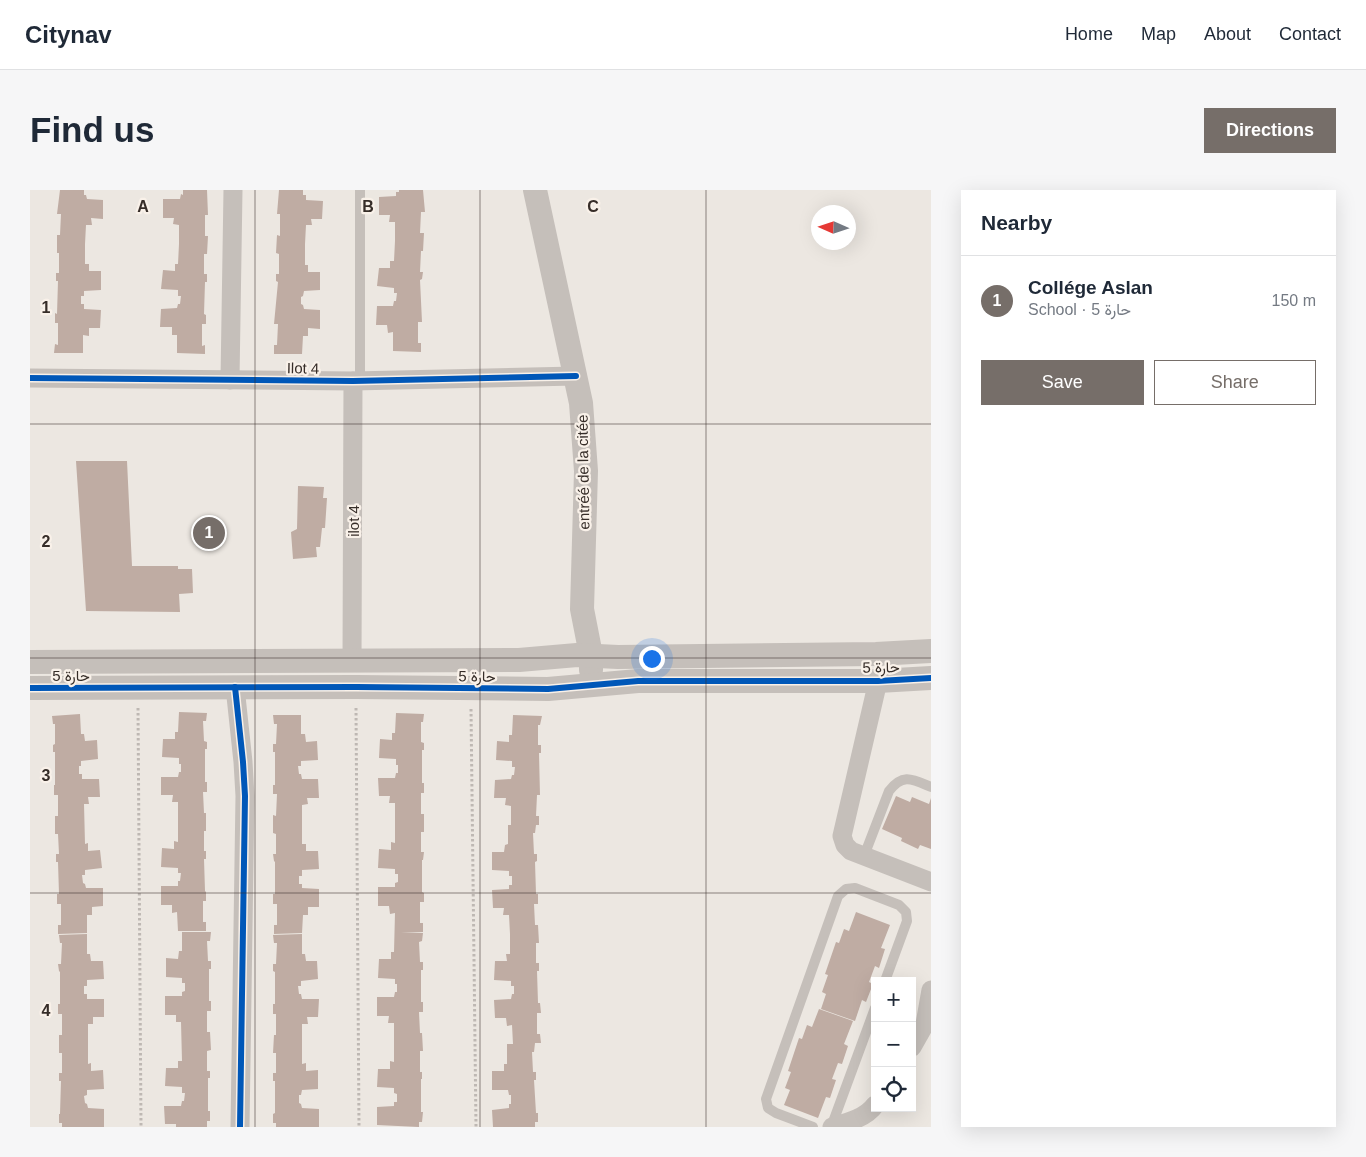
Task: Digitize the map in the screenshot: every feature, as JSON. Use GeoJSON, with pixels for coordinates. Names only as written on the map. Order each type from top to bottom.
{"type":"FeatureCollection","features":[{"type":"Feature","properties":{"kind":"street"},"geometry":{"type":"LineString","coordinates":[[230,380],[233,190]]}},
{"type":"Feature","properties":{"kind":"street","name":"entréé de la citée"},"geometry":{"type":"LineString","coordinates":[[535,190],[576,376],[584,437],[586,471],[582,609],[591,655],[590,686]]}},
{"type":"Feature","properties":{"kind":"street","name":"Ilot 4"},"geometry":{"type":"LineString","coordinates":[[30,378],[357,381],[576,376]]}},
{"type":"Feature","properties":{"kind":"street","name":"ilot 4"},"geometry":{"type":"LineString","coordinates":[[352,661],[357,381]]}},
{"type":"Feature","properties":{"kind":"street","name":"entréé de la citée"},"geometry":{"type":"LineString","coordinates":[[561,688],[563,656],[582,609]]}},
{"type":"Feature","properties":{"kind":"street"},"geometry":{"type":"LineString","coordinates":[[927,678],[930,647]]}},
{"type":"Feature","properties":{"kind":"street","name":"حارة 5"},"geometry":{"type":"LineString","coordinates":[[30,662],[352,661],[531,659],[591,655],[627,657],[876,654],[930,647]]}},
{"type":"Feature","properties":{"kind":"street","name":"حارة 5"},"geometry":{"type":"LineString","coordinates":[[30,688],[561,688],[638,681],[927,678]]}},
{"type":"Feature","properties":{"kind":"street"},"geometry":{"type":"LineString","coordinates":[[878,680],[842,836],[844,845],[851,851],[931,882]]}},
{"type":"Feature","properties":{"kind":"street"},"geometry":{"type":"LineString","coordinates":[[235,687],[245,796],[240,1127]]}},
{"type":"Feature","properties":{"kind":"street"},"geometry":{"type":"LineString","coordinates":[[916,1039],[924,1024],[930,1001]]}},
{"type":"Feature","properties":{"kind":"street"},"geometry":{"type":"LineString","coordinates":[[830,1127],[852,1121],[871,1110]]}},
{"type":"Feature","properties":{"kind":"lane"},"geometry":{"type":"LineString","coordinates":[[357,381],[360,190]]}},
{"type":"Feature","properties":{"kind":"lane"},"geometry":{"type":"LineString","coordinates":[[864,856],[889,791],[895,783],[911,778],[931,786]]}},
{"type":"Feature","properties":{"kind":"lane"},"geometry":{"type":"LineString","coordinates":[[812,1127],[776,1113],[768,1108],[766,1099],[838,896],[846,889],[855,888],[899,905],[906,912],[907,921],[886,977]]}},
{"type":"Feature","properties":{"kind":"lane"},"geometry":{"type":"LineString","coordinates":[[830,1127],[871,1019]]}},
{"type":"Feature","properties":{"kind":"path"},"geometry":{"type":"LineString","coordinates":[[356,687],[359,1127]]}},
{"type":"Feature","properties":{"kind":"path"},"geometry":{"type":"LineString","coordinates":[[138,688],[141,1127]]}},
{"type":"Feature","properties":{"kind":"path"},"geometry":{"type":"LineString","coordinates":[[471,688],[476,1127]]}},
{"type":"Feature","properties":{"kind":"building"},"geometry":{"type":"Polygon","coordinates":[[[60,190],[84,190],[84,195],[86,195],[87,199],[103,200],[103,219],[91,218],[92,225],[86,225],[85,244],[85,264],[89,264],[89,271],[101,271],[101,290],[84,291],[84,296],[81,296],[81,304],[84,304],[84,309],[101,310],[100,328],[89,328],[89,336],[83,335],[83,353],[54,353],[55,344],[58,345],[58,323],[55,323],[55,313],[57,314],[58,281],[56,281],[56,273],[59,273],[57,235],[60,235],[61,214],[57,214],[60,190]]]}},
{"type":"Feature","properties":{"kind":"building"},"geometry":{"type":"Polygon","coordinates":[[[183,190],[207,190],[208,215],[205,215],[205,236],[208,236],[207,254],[204,254],[204,274],[207,274],[204,314],[206,315],[206,324],[202,324],[202,346],[205,345],[205,354],[177,353],[177,335],[172,335],[172,327],[160,327],[161,309],[177,308],[178,304],[180,304],[181,296],[178,296],[178,290],[161,289],[163,270],[175,271],[175,264],[178,264],[179,244],[179,225],[173,224],[174,218],[163,218],[163,199],[180,199],[181,194],[183,195],[183,190]]]}},
{"type":"Feature","properties":{"kind":"building"},"geometry":{"type":"Polygon","coordinates":[[[279,190],[303,190],[306,200],[323,201],[322,219],[311,219],[312,225],[306,225],[305,244],[305,265],[308,265],[308,272],[320,272],[320,290],[304,291],[301,297],[301,304],[304,309],[320,310],[320,329],[308,328],[308,336],[303,336],[302,354],[274,354],[274,345],[277,345],[278,324],[274,324],[278,282],[276,281],[276,274],[279,274],[279,254],[276,253],[277,235],[280,236],[280,214],[277,214],[279,190]]]}},
{"type":"Feature","properties":{"kind":"building"},"geometry":{"type":"Polygon","coordinates":[[[399,190],[423,190],[425,212],[421,212],[420,233],[424,233],[420,272],[423,272],[422,279],[420,280],[422,322],[418,322],[418,343],[421,343],[421,352],[393,351],[393,332],[388,333],[387,325],[376,325],[377,306],[393,306],[397,293],[394,293],[394,288],[377,286],[379,268],[390,268],[390,261],[394,261],[395,241],[395,222],[389,222],[390,215],[379,215],[379,197],[396,196],[396,192],[399,192],[399,190]]]}},
{"type":"Feature","properties":{"kind":"building"},"geometry":{"type":"Polygon","coordinates":[[[76,461],[127,461],[132,566],[178,566],[178,569],[192,569],[193,593],[179,594],[180,612],[86,611],[76,461]]]}},
{"type":"Feature","properties":{"kind":"building"},"geometry":{"type":"Polygon","coordinates":[[[298,486],[324,487],[323,498],[327,498],[325,528],[322,528],[320,547],[316,547],[317,557],[293,559],[291,532],[297,529],[298,486]]]}},
{"type":"Feature","properties":{"kind":"building"},"geometry":{"type":"Polygon","coordinates":[[[179,712],[207,713],[206,721],[203,721],[204,741],[207,742],[207,749],[205,749],[205,782],[207,782],[207,792],[203,792],[204,813],[206,813],[204,851],[206,851],[206,859],[204,859],[206,901],[203,901],[203,922],[206,922],[206,931],[178,931],[177,912],[172,913],[172,905],[161,905],[161,886],[178,886],[181,873],[178,873],[178,868],[161,867],[162,848],[174,849],[174,841],[178,842],[178,802],[172,802],[173,795],[161,795],[161,777],[178,777],[179,772],[181,772],[179,758],[162,757],[163,739],[175,739],[175,732],[178,732],[179,712]]]}},
{"type":"Feature","properties":{"kind":"building"},"geometry":{"type":"Polygon","coordinates":[[[396,713],[424,714],[423,722],[421,722],[421,742],[424,743],[424,750],[422,750],[422,783],[424,783],[424,793],[421,793],[421,814],[424,814],[424,832],[421,832],[421,852],[424,852],[422,860],[422,892],[424,893],[424,902],[420,902],[420,923],[423,923],[423,932],[401,933],[423,933],[422,941],[419,942],[420,962],[423,962],[423,970],[421,970],[421,1002],[423,1002],[423,1012],[419,1012],[423,1051],[420,1051],[420,1072],[422,1072],[421,1112],[423,1112],[422,1122],[419,1122],[419,1127],[377,1125],[377,1107],[394,1106],[394,1102],[397,1102],[397,1094],[394,1093],[394,1088],[377,1087],[378,1069],[390,1069],[390,1061],[394,1062],[394,1023],[388,1023],[389,1016],[377,1016],[377,997],[394,997],[395,992],[397,992],[395,979],[378,978],[379,959],[391,959],[391,952],[394,952],[395,913],[390,914],[389,906],[378,906],[378,887],[395,887],[395,883],[398,882],[398,874],[395,874],[395,869],[378,868],[379,849],[391,850],[391,842],[395,843],[395,803],[389,803],[390,796],[379,796],[378,778],[395,778],[396,773],[398,773],[396,759],[379,758],[380,739],[392,740],[392,733],[395,733],[396,713]]]}},
{"type":"Feature","properties":{"kind":"building"},"geometry":{"type":"Polygon","coordinates":[[[80,714],[81,734],[84,734],[85,741],[97,740],[98,759],[81,761],[79,774],[82,774],[82,779],[99,779],[100,797],[88,797],[89,804],[84,804],[85,844],[88,843],[88,851],[100,850],[102,868],[85,870],[85,875],[82,875],[86,888],[103,888],[103,906],[92,907],[92,915],[87,915],[87,933],[58,934],[58,925],[61,925],[61,904],[57,904],[57,894],[59,894],[56,854],[59,854],[58,834],[55,834],[55,816],[58,816],[58,795],[54,795],[55,752],[53,752],[53,745],[55,744],[55,724],[53,724],[52,716],[80,714]]]}},
{"type":"Feature","properties":{"kind":"building"},"geometry":{"type":"Polygon","coordinates":[[[273,715],[301,715],[301,734],[305,734],[306,742],[317,741],[318,760],[301,761],[301,766],[298,766],[302,779],[318,779],[319,798],[307,798],[308,804],[302,805],[302,844],[306,844],[306,851],[318,851],[319,869],[302,870],[302,876],[299,876],[299,884],[302,884],[302,888],[319,889],[319,907],[308,907],[308,915],[303,915],[302,933],[274,934],[274,925],[277,925],[277,904],[273,904],[273,894],[275,894],[275,862],[273,854],[276,854],[276,834],[273,833],[273,815],[276,816],[277,794],[273,794],[273,785],[275,785],[275,752],[273,752],[273,744],[276,744],[277,724],[274,724],[273,715]]]}},
{"type":"Feature","properties":{"kind":"building"},"geometry":{"type":"Polygon","coordinates":[[[513,715],[542,716],[540,725],[538,725],[538,745],[541,745],[541,753],[539,753],[540,795],[537,795],[536,816],[539,816],[539,825],[536,825],[535,833],[533,833],[534,854],[537,854],[537,861],[535,862],[538,904],[534,904],[535,925],[538,925],[539,943],[536,943],[536,963],[539,963],[539,971],[537,971],[538,1003],[540,1003],[541,1013],[537,1013],[537,1034],[540,1034],[541,1043],[535,1043],[534,1052],[532,1052],[533,1072],[536,1072],[536,1080],[534,1080],[536,1113],[538,1113],[538,1122],[535,1122],[535,1127],[493,1127],[492,1110],[509,1108],[509,1104],[511,1104],[511,1095],[509,1095],[508,1090],[492,1090],[492,1071],[504,1071],[504,1064],[507,1064],[507,1044],[513,1044],[512,1025],[507,1026],[506,1018],[495,1018],[494,1000],[511,999],[512,994],[514,994],[514,986],[511,986],[511,981],[494,980],[495,961],[507,961],[506,954],[510,954],[510,934],[509,915],[503,915],[504,908],[493,908],[492,890],[509,889],[509,885],[512,885],[512,876],[509,876],[509,871],[492,870],[492,852],[504,852],[505,845],[508,844],[508,825],[511,825],[511,806],[505,805],[506,798],[494,798],[495,780],[511,779],[512,775],[514,775],[515,767],[512,767],[512,761],[496,760],[497,741],[509,742],[509,735],[512,735],[513,715]]]}},
{"type":"Feature","properties":{"kind":"building"},"geometry":{"type":"Polygon","coordinates":[[[896,796],[910,802],[912,797],[929,804],[931,798],[931,849],[920,845],[918,849],[901,841],[902,838],[882,829],[896,796]]]}},
{"type":"Feature","properties":{"kind":"building"},"geometry":{"type":"Polygon","coordinates":[[[856,912],[890,925],[881,948],[885,949],[879,968],[875,966],[869,982],[871,983],[871,989],[866,1002],[862,1000],[855,1021],[821,1009],[826,994],[822,992],[828,975],[825,974],[836,942],[839,943],[844,929],[849,931],[856,912]]]}},
{"type":"Feature","properties":{"kind":"building"},"geometry":{"type":"Polygon","coordinates":[[[182,932],[211,932],[210,941],[207,941],[208,961],[211,961],[211,969],[209,969],[209,1001],[211,1001],[211,1011],[207,1011],[207,1032],[210,1032],[211,1050],[207,1051],[207,1071],[210,1071],[210,1078],[208,1078],[208,1111],[210,1111],[210,1121],[207,1121],[207,1127],[176,1127],[176,1124],[165,1124],[164,1106],[181,1106],[185,1093],[182,1093],[182,1087],[165,1086],[166,1068],[178,1068],[178,1061],[182,1061],[181,1022],[176,1022],[176,1015],[165,1015],[165,996],[182,996],[182,992],[185,991],[185,983],[182,983],[182,978],[166,977],[166,958],[178,959],[179,951],[182,951],[182,932]]]}},
{"type":"Feature","properties":{"kind":"building"},"geometry":{"type":"Polygon","coordinates":[[[87,934],[87,954],[90,954],[91,961],[103,961],[104,979],[87,980],[87,986],[84,986],[84,994],[87,994],[87,999],[104,999],[104,1017],[93,1017],[93,1024],[88,1024],[88,1064],[91,1063],[91,1071],[103,1070],[104,1089],[87,1090],[87,1095],[84,1096],[88,1108],[104,1109],[104,1127],[62,1127],[62,1123],[59,1123],[61,1081],[59,1081],[59,1073],[62,1073],[62,1053],[59,1053],[59,1035],[62,1035],[62,1014],[58,1014],[58,1004],[60,1004],[60,972],[58,964],[61,964],[62,943],[60,943],[59,935],[87,934]]]}},
{"type":"Feature","properties":{"kind":"building"},"geometry":{"type":"Polygon","coordinates":[[[302,934],[302,954],[305,954],[306,961],[317,961],[318,979],[301,981],[301,986],[298,986],[299,994],[301,994],[302,999],[319,999],[318,1017],[307,1017],[308,1024],[302,1024],[302,1064],[306,1063],[306,1071],[318,1070],[318,1089],[302,1090],[301,1095],[299,1095],[299,1103],[302,1108],[319,1109],[319,1127],[276,1127],[276,1123],[273,1123],[273,1114],[275,1113],[275,1081],[273,1081],[273,1073],[276,1073],[276,1053],[273,1053],[274,1035],[276,1035],[276,1014],[273,1014],[273,1004],[275,1004],[275,972],[273,971],[273,964],[276,964],[277,943],[274,943],[273,935],[302,934]]]}},
{"type":"Feature","properties":{"kind":"building"},"geometry":{"type":"Polygon","coordinates":[[[819,1009],[853,1021],[844,1044],[848,1046],[842,1064],[838,1063],[832,1079],[836,1080],[830,1098],[826,1097],[818,1118],[784,1105],[790,1090],[785,1088],[791,1072],[788,1071],[799,1038],[802,1039],[807,1025],[812,1027],[819,1009]]]}},
{"type":"Feature","properties":{"kind":"cycle path"},"geometry":{"type":"LineString","coordinates":[[30,378],[353,381],[576,376]]}},
{"type":"Feature","properties":{"kind":"cycle path"},"geometry":{"type":"LineString","coordinates":[[30,688],[356,687],[548,689],[638,681],[878,681],[931,678]]}},
{"type":"Feature","properties":{"kind":"cycle path"},"geometry":{"type":"LineString","coordinates":[[235,687],[245,796],[240,1127]]}},
{"type":"Feature","properties":{"kind":"place","name":"Collége Aslan"},"geometry":{"type":"Point","coordinates":[209,533]}}]}
